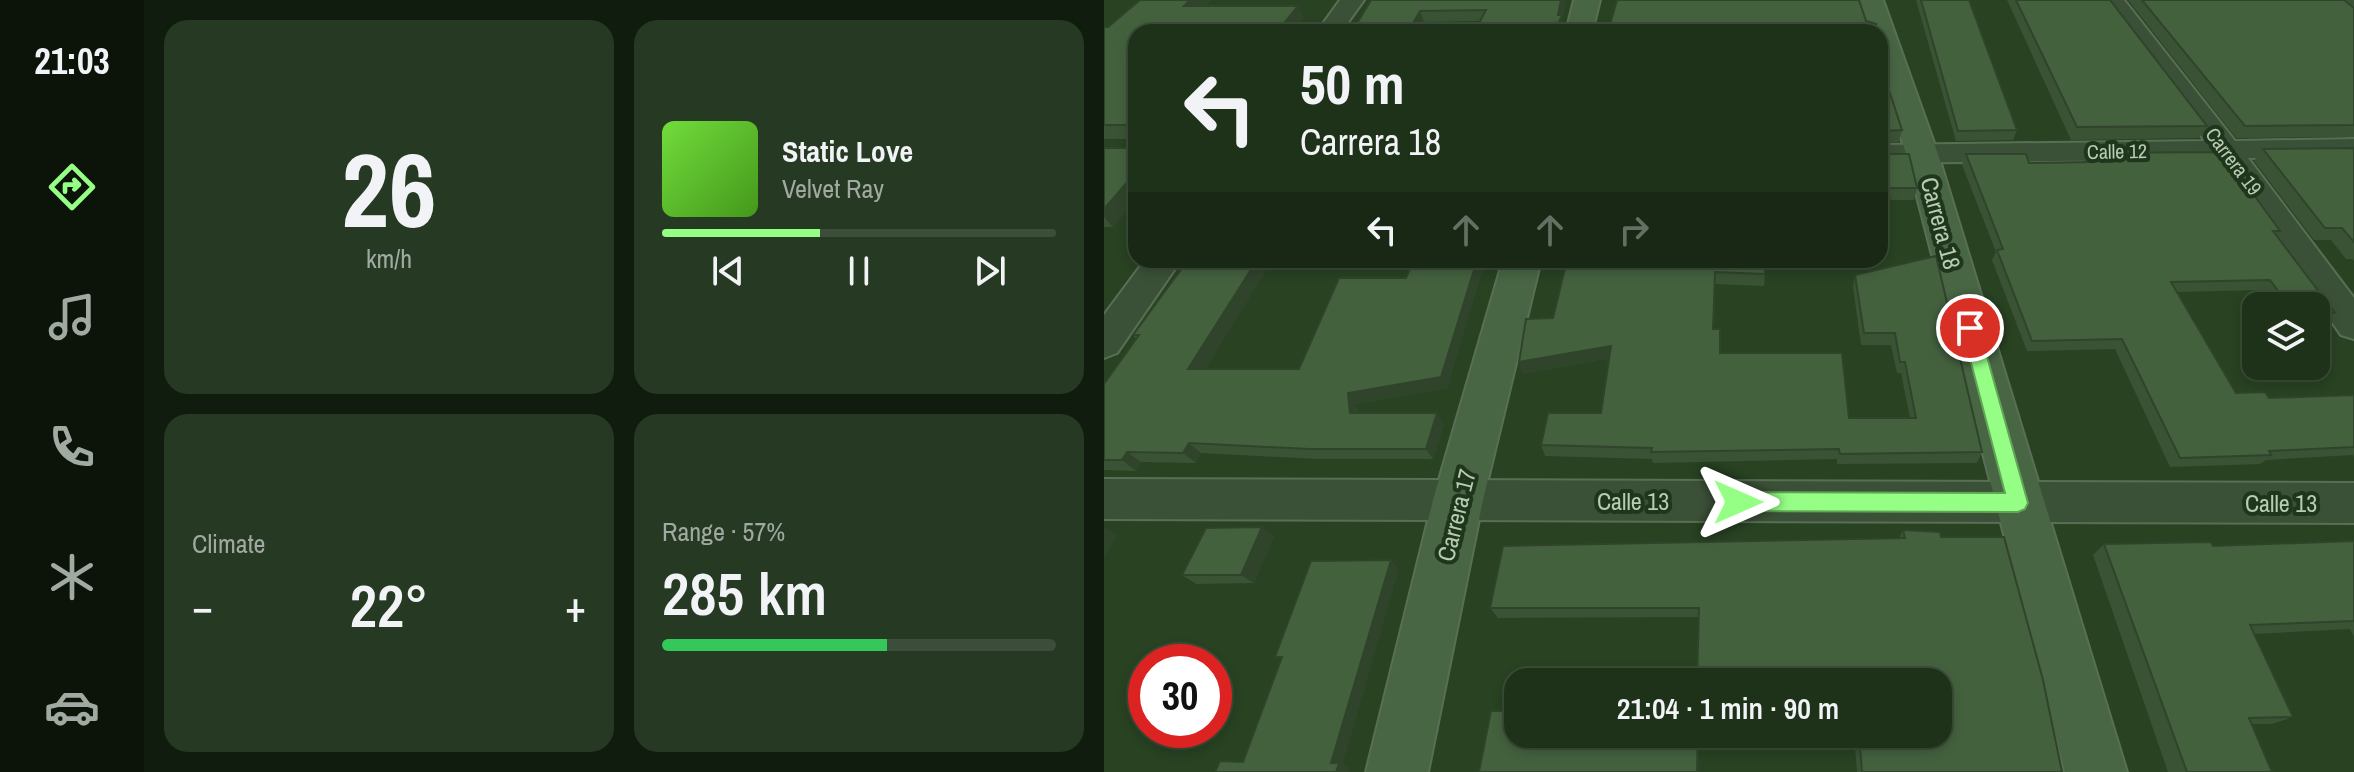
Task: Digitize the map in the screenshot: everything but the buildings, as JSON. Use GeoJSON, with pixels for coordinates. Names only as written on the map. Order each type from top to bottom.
{"type":"FeatureCollection","features":[{"type":"Feature","properties":{"kind":"street"},"geometry":{"type":"LineString","coordinates":[[1335,24],[1352,0]]}},
{"type":"Feature","properties":{"kind":"street"},"geometry":{"type":"LineString","coordinates":[[1581,24],[1587,0]]}},
{"type":"Feature","properties":{"kind":"street","name":"Carrera 18"},"geometry":{"type":"LineString","coordinates":[[1870,0],[1875,24]]}},
{"type":"Feature","properties":{"kind":"street","name":"Carrera 19"},"geometry":{"type":"LineString","coordinates":[[2112,0],[2227,150],[2354,325]]}},
{"type":"Feature","properties":{"kind":"street","name":"Carrera 18"},"geometry":{"type":"LineString","coordinates":[[1888,89],[1901,154],[2018,503],[2096,772]]}},
{"type":"Feature","properties":{"kind":"street","name":"Calle 12"},"geometry":{"type":"LineString","coordinates":[[1901,154],[2354,148]]}},
{"type":"Feature","properties":{"kind":"street"},"geometry":{"type":"LineString","coordinates":[[1104,343],[1158,268]]}},
{"type":"Feature","properties":{"kind":"street","name":"Carrera 17"},"geometry":{"type":"LineString","coordinates":[[1397,772],[1458,500],[1520,268]]}},
{"type":"Feature","properties":{"kind":"street","name":"Calle 13"},"geometry":{"type":"LineString","coordinates":[[1104,499],[2354,503]]}},
{"type":"Feature","properties":{"kind":"route"},"geometry":{"type":"LineString","coordinates":[[1738,502],[2018,503],[1970,328]]}}]}
